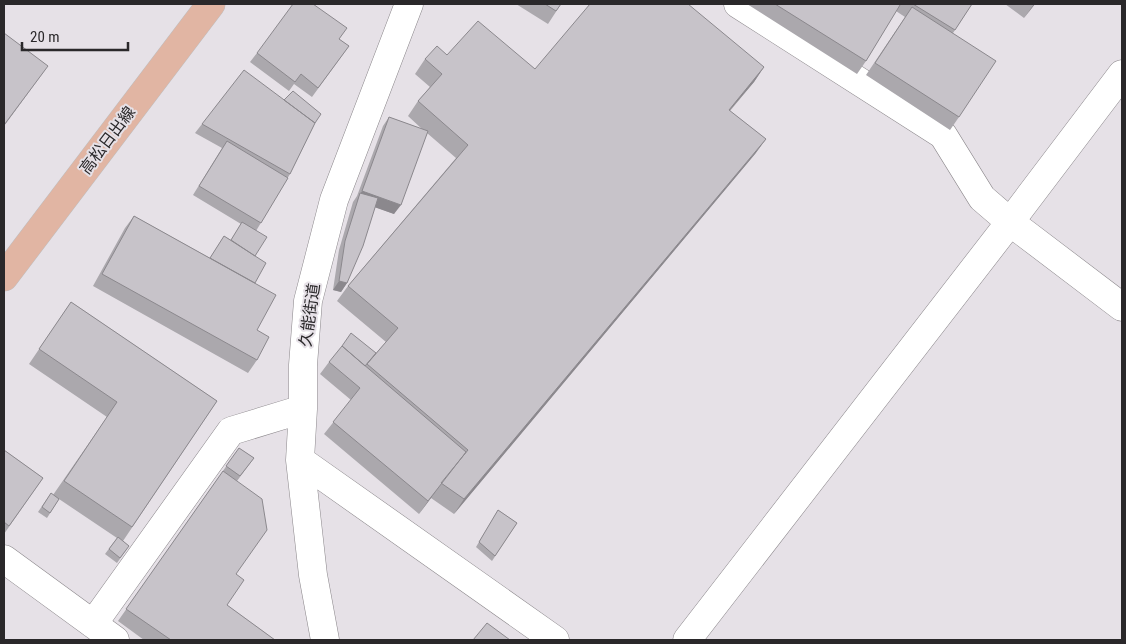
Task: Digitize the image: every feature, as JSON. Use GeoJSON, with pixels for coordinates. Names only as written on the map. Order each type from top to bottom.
{"type":"FeatureCollection","features":[{"type":"Feature","properties":{"kind":"main road","name":"高松日出線"},"geometry":{"type":"LineString","coordinates":[[4,277],[211,4]]}},
{"type":"Feature","properties":{"kind":"street","name":"久能街道"},"geometry":{"type":"LineString","coordinates":[[325,640],[313,575],[300,460],[303,365],[308,301],[334,200],[409,4]]}},
{"type":"Feature","properties":{"kind":"street"},"geometry":{"type":"LineString","coordinates":[[738,4],[943,135],[982,198],[1010,222],[1122,308]]}},
{"type":"Feature","properties":{"kind":"street"},"geometry":{"type":"LineString","coordinates":[[687,640],[1122,74]]}},
{"type":"Feature","properties":{"kind":"street"},"geometry":{"type":"LineString","coordinates":[[92,624],[231,431],[303,409]]}},
{"type":"Feature","properties":{"kind":"street"},"geometry":{"type":"LineString","coordinates":[[300,460],[555,640]]}},
{"type":"Feature","properties":{"kind":"street"},"geometry":{"type":"LineString","coordinates":[[4,558],[115,640]]}},
{"type":"Feature","properties":{"kind":"building"},"geometry":{"type":"Polygon","coordinates":[[[293,4],[313,4],[347,28],[339,39],[349,46],[318,88],[301,74],[295,82],[257,53],[293,4]]]}},
{"type":"Feature","properties":{"kind":"building"},"geometry":{"type":"Polygon","coordinates":[[[545,4],[561,4],[556,11],[545,4]]]}},
{"type":"Feature","properties":{"kind":"building"},"geometry":{"type":"Polygon","coordinates":[[[590,4],[688,4],[764,67],[729,110],[766,139],[464,499],[441,483],[468,450],[367,364],[398,328],[348,286],[468,145],[418,101],[442,74],[425,59],[437,46],[447,55],[478,21],[535,69],[590,4]]]}},
{"type":"Feature","properties":{"kind":"building"},"geometry":{"type":"Polygon","coordinates":[[[775,4],[899,4],[900,5],[866,61],[775,4]]]}},
{"type":"Feature","properties":{"kind":"building"},"geometry":{"type":"Polygon","coordinates":[[[913,4],[972,4],[955,30],[913,4]]]}},
{"type":"Feature","properties":{"kind":"building"},"geometry":{"type":"Polygon","coordinates":[[[912,7],[996,61],[959,117],[875,63],[912,7]]]}},
{"type":"Feature","properties":{"kind":"building"},"geometry":{"type":"Polygon","coordinates":[[[4,33],[48,66],[4,125],[4,33]]]}},
{"type":"Feature","properties":{"kind":"building"},"geometry":{"type":"Polygon","coordinates":[[[244,70],[315,123],[290,174],[202,124],[244,70]]]}},
{"type":"Feature","properties":{"kind":"building"},"geometry":{"type":"Polygon","coordinates":[[[293,91],[321,114],[315,123],[284,100],[293,91]]]}},
{"type":"Feature","properties":{"kind":"building"},"geometry":{"type":"Polygon","coordinates":[[[389,117],[428,131],[401,205],[362,191],[389,117]]]}},
{"type":"Feature","properties":{"kind":"building"},"geometry":{"type":"Polygon","coordinates":[[[227,141],[288,178],[261,223],[199,186],[227,141]]]}},
{"type":"Feature","properties":{"kind":"building"},"geometry":{"type":"Polygon","coordinates":[[[360,193],[378,198],[363,246],[347,283],[339,281],[345,241],[360,193]]]}},
{"type":"Feature","properties":{"kind":"building"},"geometry":{"type":"Polygon","coordinates":[[[134,216],[276,295],[257,330],[269,337],[257,360],[102,274],[134,216]]]}},
{"type":"Feature","properties":{"kind":"building"},"geometry":{"type":"Polygon","coordinates":[[[242,222],[267,237],[255,256],[231,240],[242,222]]]}},
{"type":"Feature","properties":{"kind":"building"},"geometry":{"type":"Polygon","coordinates":[[[224,236],[266,263],[255,283],[210,258],[224,236]]]}},
{"type":"Feature","properties":{"kind":"building"},"geometry":{"type":"Polygon","coordinates":[[[71,302],[217,401],[132,527],[64,481],[117,402],[39,349],[71,302]]]}},
{"type":"Feature","properties":{"kind":"building"},"geometry":{"type":"Polygon","coordinates":[[[351,333],[376,353],[365,366],[342,346],[351,333]]]}},
{"type":"Feature","properties":{"kind":"building"},"geometry":{"type":"Polygon","coordinates":[[[342,346],[466,452],[428,501],[333,422],[360,388],[329,362],[342,346]]]}},
{"type":"Feature","properties":{"kind":"building"},"geometry":{"type":"Polygon","coordinates":[[[239,448],[254,458],[240,476],[226,466],[239,448]]]}},
{"type":"Feature","properties":{"kind":"building"},"geometry":{"type":"Polygon","coordinates":[[[4,450],[43,478],[9,526],[4,522],[4,450]]]}},
{"type":"Feature","properties":{"kind":"building"},"geometry":{"type":"Polygon","coordinates":[[[223,471],[262,499],[267,530],[236,574],[244,580],[227,605],[275,640],[171,640],[126,609],[223,471]]]}},
{"type":"Feature","properties":{"kind":"building"},"geometry":{"type":"Polygon","coordinates":[[[51,493],[59,499],[50,513],[42,507],[51,493]]]}},
{"type":"Feature","properties":{"kind":"building"},"geometry":{"type":"Polygon","coordinates":[[[498,510],[517,523],[495,556],[479,542],[498,510]]]}},
{"type":"Feature","properties":{"kind":"building"},"geometry":{"type":"Polygon","coordinates":[[[118,537],[129,546],[120,558],[109,549],[118,537]]]}},
{"type":"Feature","properties":{"kind":"building"},"geometry":{"type":"Polygon","coordinates":[[[487,623],[510,640],[473,640],[487,623]]]}}]}
